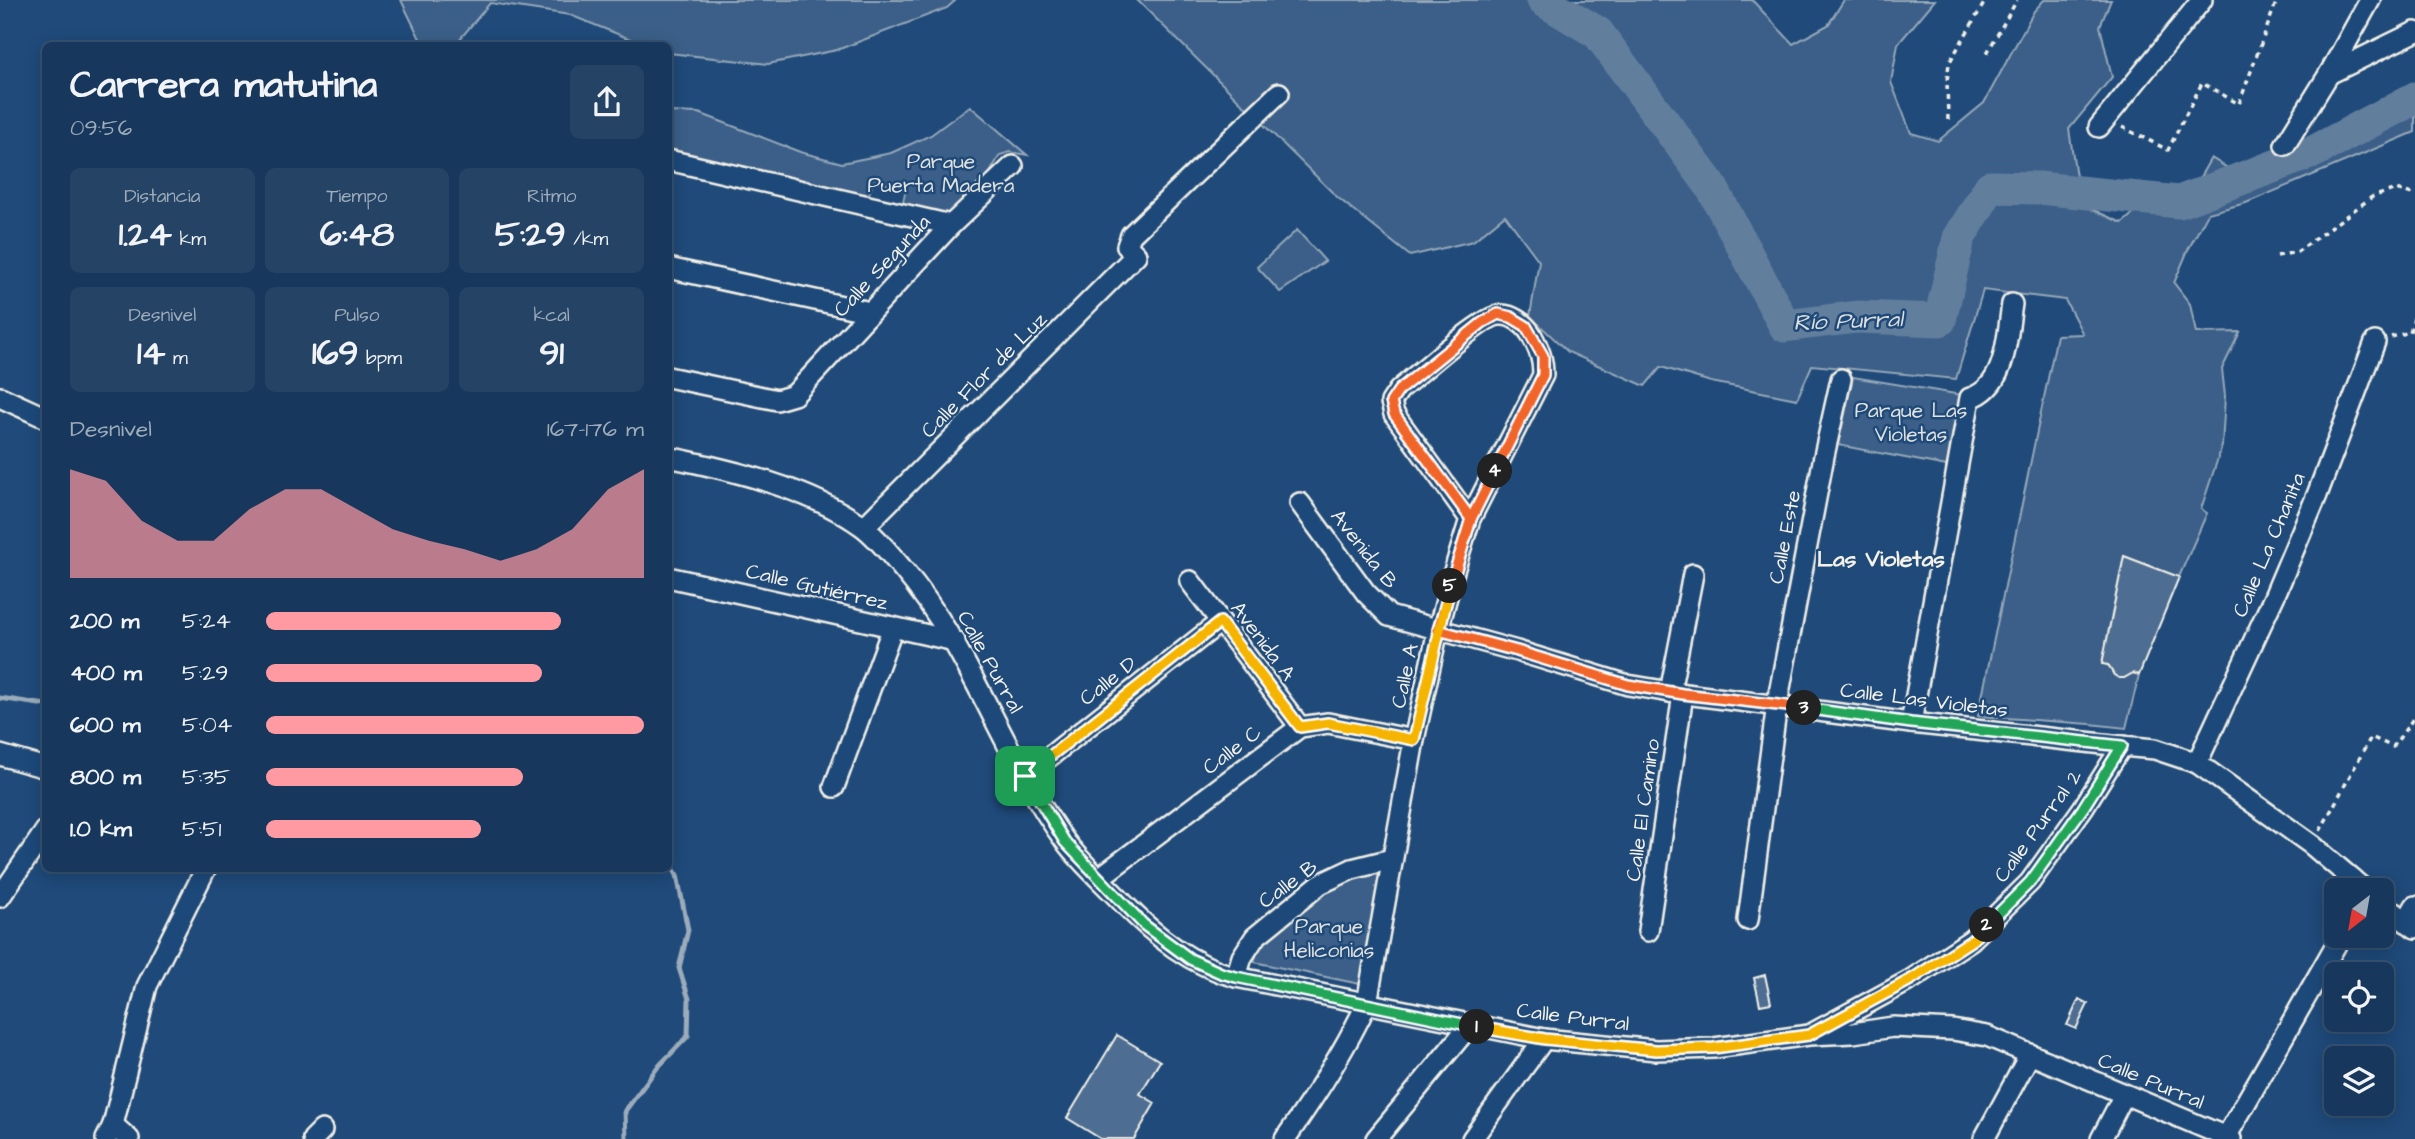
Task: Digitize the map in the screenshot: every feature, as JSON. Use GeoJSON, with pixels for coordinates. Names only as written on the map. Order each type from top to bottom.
{"type":"FeatureCollection","features":[{"type":"Feature","properties":{"kind":"street"},"geometry":{"type":"LineString","coordinates":[[2102,122],[2202,0]]}},
{"type":"Feature","properties":{"kind":"street"},"geometry":{"type":"LineString","coordinates":[[2285,145],[2370,0]]}},
{"type":"Feature","properties":{"kind":"street"},"geometry":{"type":"LineString","coordinates":[[2329,74],[2415,32]]}},
{"type":"Feature","properties":{"kind":"street","name":"Calle Flor de Luz"},"geometry":{"type":"LineString","coordinates":[[864,527],[1136,255],[1127,246],[1131,235],[1279,93]]}},
{"type":"Feature","properties":{"kind":"street"},"geometry":{"type":"LineString","coordinates":[[672,161],[951,225]]}},
{"type":"Feature","properties":{"kind":"street","name":"Calle Segunda"},"geometry":{"type":"LineString","coordinates":[[672,378],[777,400],[794,395],[951,225],[1013,166]]}},
{"type":"Feature","properties":{"kind":"street"},"geometry":{"type":"LineString","coordinates":[[672,269],[870,312]]}},
{"type":"Feature","properties":{"kind":"street"},"geometry":{"type":"LineString","coordinates":[[1911,723],[1970,398],[1988,388],[2000,368],[2012,304]]}},
{"type":"Feature","properties":{"kind":"street","name":"Calle A"},"geometry":{"type":"LineString","coordinates":[[1285,1139],[1324,1082],[1367,1003],[1414,740],[1438,630],[1471,519],[1543,375],[1543,356],[1526,326],[1511,317],[1498,314],[1482,323],[1399,390],[1391,402],[1394,414],[1471,519]]}},
{"type":"Feature","properties":{"kind":"street","name":"Calle La Chanita"},"geometry":{"type":"LineString","coordinates":[[2197,763],[2274,597],[2317,495],[2375,342]]}},
{"type":"Feature","properties":{"kind":"street","name":"Calle Este"},"geometry":{"type":"LineString","coordinates":[[1748,920],[1777,704],[1841,379]]}},
{"type":"Feature","properties":{"kind":"street"},"geometry":{"type":"LineString","coordinates":[[0,397],[42,416]]}},
{"type":"Feature","properties":{"kind":"street","name":"Calle Purral"},"geometry":{"type":"LineString","coordinates":[[672,458],[741,474],[787,489],[829,507],[864,527],[919,587],[955,641],[1025,776],[1065,842],[1144,925],[1190,959],[1221,973],[1545,1039],[1656,1050],[1714,1048],[1893,1027],[1953,1030],[1987,1036],[2227,1138]]}},
{"type":"Feature","properties":{"kind":"street","name":"Avenida B"},"geometry":{"type":"LineString","coordinates":[[1300,503],[1378,606],[1390,617],[1517,651]]}},
{"type":"Feature","properties":{"kind":"street","name":"Calle El Camino"},"geometry":{"type":"LineString","coordinates":[[1648,932],[1693,574]]}},
{"type":"Feature","properties":{"kind":"street","name":"Calle Gutiérrez"},"geometry":{"type":"LineString","coordinates":[[672,578],[955,641]]}},
{"type":"Feature","properties":{"kind":"street","name":"Avenida A"},"geometry":{"type":"LineString","coordinates":[[1190,582],[1300,727]]}},
{"type":"Feature","properties":{"kind":"street","name":"Calle D"},"geometry":{"type":"LineString","coordinates":[[1025,776],[1220,622]]}},
{"type":"Feature","properties":{"kind":"street"},"geometry":{"type":"LineString","coordinates":[[834,787],[892,627]]}},
{"type":"Feature","properties":{"kind":"street","name":"Calle Las Violetas"},"geometry":{"type":"LineString","coordinates":[[1517,651],[1628,685],[1677,693],[1911,723],[2122,746]]}},
{"type":"Feature","properties":{"kind":"street"},"geometry":{"type":"LineString","coordinates":[[1300,727],[1328,723],[1414,740]]}},
{"type":"Feature","properties":{"kind":"street","name":"Calle C"},"geometry":{"type":"LineString","coordinates":[[1099,878],[1300,727]]}},
{"type":"Feature","properties":{"kind":"street"},"geometry":{"type":"LineString","coordinates":[[2122,746],[2155,749],[2197,763],[2312,845],[2351,878]]}},
{"type":"Feature","properties":{"kind":"street","name":"Calle Purral 2"},"geometry":{"type":"LineString","coordinates":[[1809,1035],[1912,979],[1972,940],[2030,882],[2083,808],[2122,746]]}},
{"type":"Feature","properties":{"kind":"street"},"geometry":{"type":"LineString","coordinates":[[0,755],[42,767]]}},
{"type":"Feature","properties":{"kind":"street"},"geometry":{"type":"LineString","coordinates":[[0,897],[42,836]]}},
{"type":"Feature","properties":{"kind":"street","name":"Calle B"},"geometry":{"type":"LineString","coordinates":[[1236,977],[1242,957],[1255,937],[1320,884],[1352,869],[1392,859]]}},
{"type":"Feature","properties":{"kind":"street"},"geometry":{"type":"LineString","coordinates":[[129,1139],[109,1132],[147,986],[204,872]]}},
{"type":"Feature","properties":{"kind":"street"},"geometry":{"type":"LineString","coordinates":[[2394,909],[2412,919]]}},
{"type":"Feature","properties":{"kind":"street"},"geometry":{"type":"LineString","coordinates":[[2227,1138],[2334,948]]}},
{"type":"Feature","properties":{"kind":"street"},"geometry":{"type":"LineString","coordinates":[[1376,1139],[1470,1025]]}},
{"type":"Feature","properties":{"kind":"street"},"geometry":{"type":"LineString","coordinates":[[1472,1139],[1545,1039]]}},
{"type":"Feature","properties":{"kind":"street"},"geometry":{"type":"LineString","coordinates":[[1984,1139],[2030,1054]]}},
{"type":"Feature","properties":{"kind":"street"},"geometry":{"type":"LineString","coordinates":[[2101,1139],[2124,1095]]}},
{"type":"Feature","properties":{"kind":"path"},"geometry":{"type":"LineString","coordinates":[[1948,120],[1949,63],[1986,0]]}},
{"type":"Feature","properties":{"kind":"path"},"geometry":{"type":"LineString","coordinates":[[1987,53],[2017,0]]}},
{"type":"Feature","properties":{"kind":"path"},"geometry":{"type":"LineString","coordinates":[[2102,122],[2168,150],[2202,83],[2239,104],[2277,0]]}},
{"type":"Feature","properties":{"kind":"path"},"geometry":{"type":"LineString","coordinates":[[2277,256],[2297,251],[2372,197],[2396,189],[2415,195]]}},
{"type":"Feature","properties":{"kind":"path"},"geometry":{"type":"LineString","coordinates":[[2375,342],[2410,332],[2415,314]]}},
{"type":"Feature","properties":{"kind":"path"},"geometry":{"type":"LineString","coordinates":[[2312,845],[2371,737],[2393,747],[2415,716]]}},
{"type":"Feature","properties":{"kind":"green space"},"geometry":{"type":"Polygon","coordinates":[[[401,0],[956,0],[947,8],[837,50],[768,64],[672,53],[672,42],[638,42],[570,15],[490,3],[458,42],[422,42],[401,0]]]}},
{"type":"Feature","properties":{"kind":"green space"},"geometry":{"type":"Polygon","coordinates":[[[1137,0],[1752,0],[1793,44],[1828,25],[1844,0],[1935,0],[1898,44],[1891,82],[1911,133],[1938,141],[1984,103],[2034,11],[2044,0],[2111,0],[2100,26],[2112,77],[2069,129],[2080,204],[2122,223],[2140,208],[2189,196],[2211,158],[2254,184],[2312,144],[2415,89],[2415,132],[2246,203],[2208,213],[2188,250],[2174,283],[2190,304],[2196,333],[2240,332],[2222,369],[2225,396],[2222,446],[2201,509],[2207,513],[2179,577],[2124,556],[2102,663],[2108,665],[2114,675],[2124,678],[2133,673],[2139,675],[2126,728],[1978,716],[2057,335],[2083,334],[2065,300],[1983,290],[1956,379],[1812,365],[1797,399],[1711,382],[1661,367],[1645,386],[1568,352],[1530,316],[1539,261],[1505,215],[1473,241],[1410,256],[1337,197],[1137,0]]]}},
{"type":"Feature","properties":{"kind":"green space","name":"Parque Puerta Madera"},"geometry":{"type":"Polygon","coordinates":[[[970,106],[1027,155],[1010,152],[1000,155],[984,183],[952,215],[902,206],[906,189],[874,181],[868,196],[672,152],[672,112],[699,113],[800,152],[842,163],[891,153],[931,135],[970,106]]]}},
{"type":"Feature","properties":{"kind":"green space"},"geometry":{"type":"Polygon","coordinates":[[[1297,230],[1325,261],[1280,292],[1257,267],[1297,230]]]}},
{"type":"Feature","properties":{"kind":"green space","name":"Parque Las Violetas"},"geometry":{"type":"Polygon","coordinates":[[[1853,377],[1962,395],[1947,466],[1838,445],[1853,377]]]}},
{"type":"Feature","properties":{"kind":"green space","name":"Parque Heliconias"},"geometry":{"type":"Polygon","coordinates":[[[1382,870],[1360,984],[1254,962],[1262,940],[1315,898],[1353,873],[1382,870]]]}},
{"type":"Feature","properties":{"kind":"building"},"geometry":{"type":"Polygon","coordinates":[[[2124,556],[2179,577],[2139,675],[2133,673],[2119,678],[2108,665],[2102,664],[2124,556]]]}},
{"type":"Feature","properties":{"kind":"building"},"geometry":{"type":"Polygon","coordinates":[[[1765,975],[1771,1003],[1760,1005],[1754,978],[1765,975]]]}},
{"type":"Feature","properties":{"kind":"building"},"geometry":{"type":"Polygon","coordinates":[[[2079,999],[2088,1004],[2076,1029],[2067,1025],[2079,999]]]}},
{"type":"Feature","properties":{"kind":"building"},"geometry":{"type":"Polygon","coordinates":[[[1117,1035],[1160,1061],[1140,1094],[1155,1103],[1134,1139],[1101,1139],[1067,1118],[1117,1035]]]}},
{"type":"Feature","properties":{"kind":"waterway","name":"Río Purral"},"geometry":{"type":"LineString","coordinates":[[1543,0],[1598,33],[1711,186],[1785,326],[1857,317],[1940,320],[1959,238],[1990,187],[2039,188],[2179,202],[2315,151],[2415,98]]}},
{"type":"Feature","properties":{"kind":"waterway"},"geometry":{"type":"LineString","coordinates":[[0,698],[42,704]]}},
{"type":"Feature","properties":{"kind":"waterway"},"geometry":{"type":"LineString","coordinates":[[626,1139],[625,1111],[657,1068],[688,1036],[689,999],[679,968],[688,930],[677,875],[672,867]]}},
{"type":"Feature","properties":{"kind":"district","name":"Las Violetas"},"geometry":{"type":"Point","coordinates":[1881,559]}},
{"type":"Feature","properties":{"kind":"route"},"geometry":{"type":"LineString","coordinates":[[1025,776],[1065,842],[1144,925],[1190,959],[1221,973],[1545,1039],[1656,1050],[1714,1048],[1809,1035],[1912,979],[1972,940],[2030,882],[2083,808],[2122,746],[1911,723],[1628,685],[1438,630],[1471,519],[1535,396],[1543,375],[1543,356],[1526,326],[1511,317],[1498,314],[1482,323],[1399,390],[1391,402],[1394,414],[1471,519],[1454,571],[1438,630],[1414,740],[1328,723],[1300,727],[1220,622],[1025,776]]}}]}
